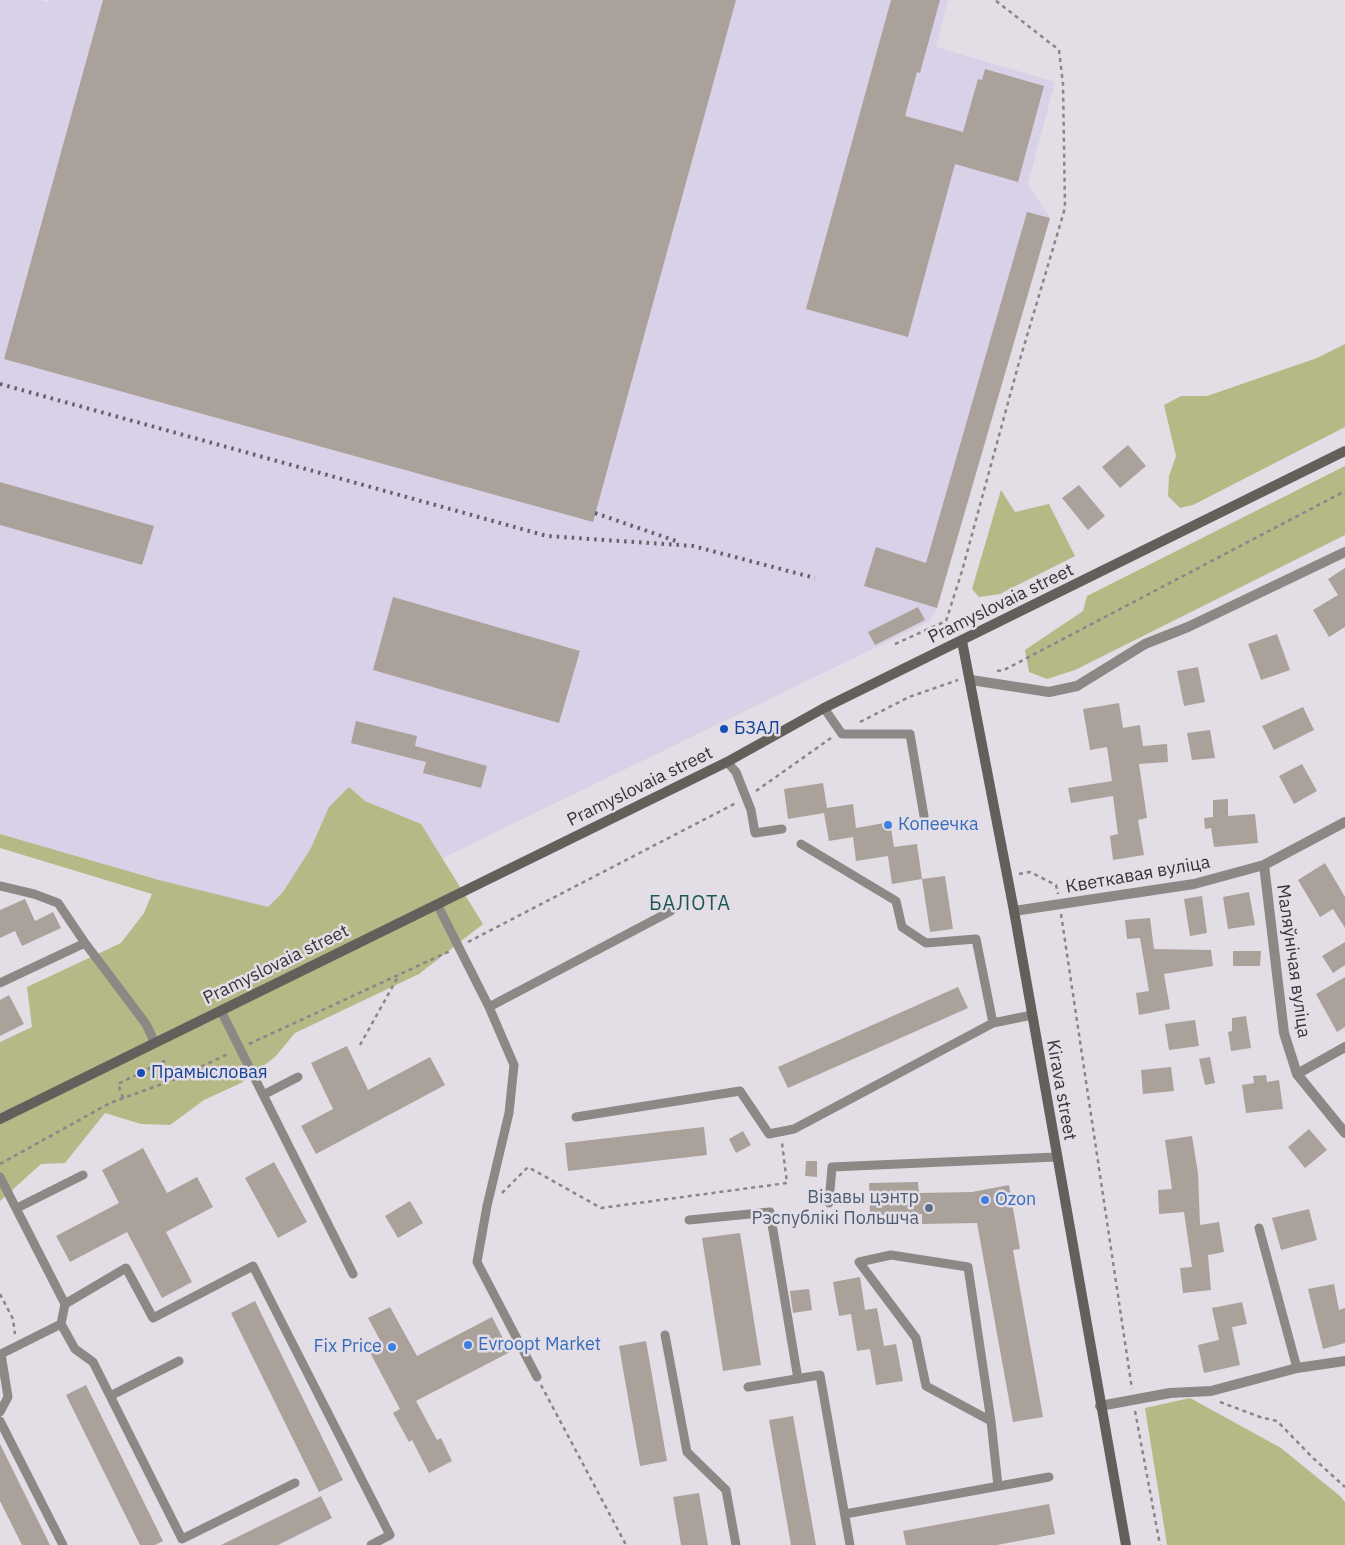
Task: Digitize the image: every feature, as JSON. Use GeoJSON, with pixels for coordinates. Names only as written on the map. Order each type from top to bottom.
{"type":"FeatureCollection","features":[{"type":"Feature","properties":{"kind":"main road","name":"Pramyslovaia street"},"geometry":{"type":"LineString","coordinates":[[0,1119],[728,762],[824,708],[1345,452]]}},
{"type":"Feature","properties":{"kind":"main road","name":"Kirava street"},"geometry":{"type":"LineString","coordinates":[[962,641],[1014,911],[1126,1545]]}},
{"type":"Feature","properties":{"kind":"street"},"geometry":{"type":"LineString","coordinates":[[970,678],[1049,692],[1077,686],[1145,644],[1188,627],[1345,552]]}},
{"type":"Feature","properties":{"kind":"street","name":"Кветкавая вуліца"},"geometry":{"type":"LineString","coordinates":[[1014,911],[1194,884],[1264,864],[1345,822]]}},
{"type":"Feature","properties":{"kind":"street","name":"Маляўнічая вуліца"},"geometry":{"type":"LineString","coordinates":[[1264,864],[1284,1033],[1297,1074],[1345,1133]]}},
{"type":"Feature","properties":{"kind":"street"},"geometry":{"type":"LineString","coordinates":[[1297,1074],[1345,1047]]}},
{"type":"Feature","properties":{"kind":"street"},"geometry":{"type":"LineString","coordinates":[[1100,1406],[1170,1393],[1211,1391],[1297,1368],[1345,1361]]}},
{"type":"Feature","properties":{"kind":"lane"},"geometry":{"type":"LineString","coordinates":[[824,708],[842,734],[910,734],[924,816]]}},
{"type":"Feature","properties":{"kind":"lane"},"geometry":{"type":"LineString","coordinates":[[728,762],[736,772],[746,798],[755,833],[782,829]]}},
{"type":"Feature","properties":{"kind":"lane"},"geometry":{"type":"LineString","coordinates":[[801,844],[896,901],[902,928],[926,943],[976,938],[993,1023]]}},
{"type":"Feature","properties":{"kind":"lane"},"geometry":{"type":"LineString","coordinates":[[2,888],[34,894],[58,903],[85,943],[146,1024],[155,1043]]}},
{"type":"Feature","properties":{"kind":"lane"},"geometry":{"type":"LineString","coordinates":[[437,904],[457,948],[488,1007],[514,1065],[509,1113],[487,1206],[477,1262],[537,1377]]}},
{"type":"Feature","properties":{"kind":"lane"},"geometry":{"type":"LineString","coordinates":[[488,1007],[671,911]]}},
{"type":"Feature","properties":{"kind":"lane"},"geometry":{"type":"LineString","coordinates":[[0,983],[85,943]]}},
{"type":"Feature","properties":{"kind":"lane"},"geometry":{"type":"LineString","coordinates":[[221,1010],[352,1274]]}},
{"type":"Feature","properties":{"kind":"lane"},"geometry":{"type":"LineString","coordinates":[[576,1117],[740,1090],[769,1134],[794,1129],[993,1023],[1032,1014]]}},
{"type":"Feature","properties":{"kind":"lane"},"geometry":{"type":"LineString","coordinates":[[263,1095],[298,1078]]}},
{"type":"Feature","properties":{"kind":"lane"},"geometry":{"type":"LineString","coordinates":[[829,1203],[832,1167],[1056,1157]]}},
{"type":"Feature","properties":{"kind":"lane"},"geometry":{"type":"LineString","coordinates":[[17,1208],[82,1175]]}},
{"type":"Feature","properties":{"kind":"lane"},"geometry":{"type":"LineString","coordinates":[[0,1177],[66,1304],[61,1324],[75,1349],[93,1362],[182,1539],[295,1483]]}},
{"type":"Feature","properties":{"kind":"lane"},"geometry":{"type":"LineString","coordinates":[[689,1220],[770,1212],[798,1379]]}},
{"type":"Feature","properties":{"kind":"lane"},"geometry":{"type":"LineString","coordinates":[[1259,1228],[1297,1368]]}},
{"type":"Feature","properties":{"kind":"lane"},"geometry":{"type":"LineString","coordinates":[[990,1421],[926,1386],[916,1338],[859,1262],[890,1255],[968,1267],[990,1421],[998,1486]]}},
{"type":"Feature","properties":{"kind":"lane"},"geometry":{"type":"LineString","coordinates":[[66,1304],[126,1268],[153,1318],[253,1266],[390,1535],[370,1545]]}},
{"type":"Feature","properties":{"kind":"lane"},"geometry":{"type":"LineString","coordinates":[[0,1412],[8,1398],[1,1354],[61,1324]]}},
{"type":"Feature","properties":{"kind":"lane"},"geometry":{"type":"LineString","coordinates":[[665,1335],[687,1452],[726,1490],[736,1545]]}},
{"type":"Feature","properties":{"kind":"lane"},"geometry":{"type":"LineString","coordinates":[[110,1396],[179,1361]]}},
{"type":"Feature","properties":{"kind":"lane"},"geometry":{"type":"LineString","coordinates":[[748,1388],[820,1375],[850,1545]]}},
{"type":"Feature","properties":{"kind":"lane"},"geometry":{"type":"LineString","coordinates":[[0,1421],[62,1545]]}},
{"type":"Feature","properties":{"kind":"lane"},"geometry":{"type":"LineString","coordinates":[[845,1514],[1049,1477]]}},
{"type":"Feature","properties":{"kind":"path"},"geometry":{"type":"LineString","coordinates":[[895,644],[946,621],[962,571],[1018,366],[1065,208],[1063,84],[1059,50],[995,0]]}},
{"type":"Feature","properties":{"kind":"path"},"geometry":{"type":"LineString","coordinates":[[996,671],[1004,670],[1345,491]]}},
{"type":"Feature","properties":{"kind":"path"},"geometry":{"type":"LineString","coordinates":[[0,1164],[110,1103],[173,1080],[457,948],[746,798],[840,732],[909,697],[970,678]]}},
{"type":"Feature","properties":{"kind":"path"},"geometry":{"type":"LineString","coordinates":[[1030,872],[1056,885],[1060,904],[1133,1400],[1160,1545]]}},
{"type":"Feature","properties":{"kind":"path"},"geometry":{"type":"LineString","coordinates":[[360,1046],[400,974]]}},
{"type":"Feature","properties":{"kind":"path"},"geometry":{"type":"LineString","coordinates":[[123,1098],[118,1084],[164,1061],[173,1080]]}},
{"type":"Feature","properties":{"kind":"path"},"geometry":{"type":"LineString","coordinates":[[487,1206],[528,1167],[601,1208],[788,1183],[780,1132]]}},
{"type":"Feature","properties":{"kind":"path"},"geometry":{"type":"LineString","coordinates":[[0,1294],[13,1319],[17,1346]]}},
{"type":"Feature","properties":{"kind":"path"},"geometry":{"type":"LineString","coordinates":[[537,1377],[626,1545]]}},
{"type":"Feature","properties":{"kind":"path"},"geometry":{"type":"LineString","coordinates":[[1211,1391],[1217,1400],[1260,1418],[1277,1421],[1312,1457],[1345,1486]]}},
{"type":"Feature","properties":{"kind":"shaded area"},"geometry":{"type":"Polygon","coordinates":[[[0,0],[40,0],[48,2],[49,0],[948,0],[936,47],[1055,82],[1028,184],[1050,218],[937,608],[930,621],[309,923],[0,834],[0,0]]]}},
{"type":"Feature","properties":{"kind":"green space"},"geometry":{"type":"Polygon","coordinates":[[[1345,344],[1345,427],[1193,505],[1180,508],[1168,496],[1169,476],[1176,456],[1164,405],[1181,396],[1207,396],[1317,358],[1345,344]]]}},
{"type":"Feature","properties":{"kind":"green space"},"geometry":{"type":"Polygon","coordinates":[[[1345,466],[1345,535],[1075,670],[1047,679],[1029,672],[1025,650],[1083,611],[1087,596],[1345,466]]]}},
{"type":"Feature","properties":{"kind":"green space"},"geometry":{"type":"Polygon","coordinates":[[[1001,490],[1015,512],[1049,504],[1075,556],[1000,594],[979,597],[972,589],[1001,490]]]}},
{"type":"Feature","properties":{"kind":"green space"},"geometry":{"type":"Polygon","coordinates":[[[349,787],[365,801],[421,824],[483,924],[419,974],[295,1033],[275,1057],[241,1083],[204,1100],[170,1125],[141,1124],[105,1113],[65,1163],[41,1164],[0,1201],[0,1042],[32,1027],[27,987],[121,943],[144,913],[152,894],[0,848],[0,834],[159,880],[268,907],[283,892],[311,848],[329,807],[349,787]]]}},
{"type":"Feature","properties":{"kind":"green space"},"geometry":{"type":"Polygon","coordinates":[[[1190,1398],[1281,1448],[1340,1496],[1345,1502],[1345,1545],[1167,1545],[1145,1408],[1190,1398]]]}},
{"type":"Feature","properties":{"kind":"building"},"geometry":{"type":"Polygon","coordinates":[[[103,0],[736,0],[593,522],[4,359],[103,0]]]}},
{"type":"Feature","properties":{"kind":"building"},"geometry":{"type":"Polygon","coordinates":[[[891,0],[940,0],[920,73],[917,72],[905,116],[963,132],[978,79],[982,80],[985,69],[1044,86],[1018,182],[955,164],[908,337],[806,309],[891,0]]]}},
{"type":"Feature","properties":{"kind":"building"},"geometry":{"type":"Polygon","coordinates":[[[1027,212],[1050,218],[937,608],[864,586],[876,547],[926,563],[1027,212]]]}},
{"type":"Feature","properties":{"kind":"building"},"geometry":{"type":"Polygon","coordinates":[[[1128,445],[1146,466],[1120,488],[1102,467],[1128,445]]]}},
{"type":"Feature","properties":{"kind":"building"},"geometry":{"type":"Polygon","coordinates":[[[0,482],[154,526],[142,565],[0,525],[0,482]]]}},
{"type":"Feature","properties":{"kind":"building"},"geometry":{"type":"Polygon","coordinates":[[[1079,485],[1105,516],[1088,530],[1062,498],[1079,485]]]}},
{"type":"Feature","properties":{"kind":"building"},"geometry":{"type":"Polygon","coordinates":[[[1345,568],[1345,627],[1329,637],[1313,610],[1338,595],[1328,579],[1345,568]]]}},
{"type":"Feature","properties":{"kind":"building"},"geometry":{"type":"Polygon","coordinates":[[[393,597],[580,651],[559,723],[373,670],[393,597]]]}},
{"type":"Feature","properties":{"kind":"building"},"geometry":{"type":"Polygon","coordinates":[[[918,607],[925,620],[875,645],[868,632],[918,607]]]}},
{"type":"Feature","properties":{"kind":"building"},"geometry":{"type":"Polygon","coordinates":[[[1277,634],[1290,670],[1261,680],[1248,644],[1277,634]]]}},
{"type":"Feature","properties":{"kind":"building"},"geometry":{"type":"Polygon","coordinates":[[[1198,667],[1205,702],[1184,706],[1177,671],[1198,667]]]}},
{"type":"Feature","properties":{"kind":"building"},"geometry":{"type":"Polygon","coordinates":[[[1119,703],[1123,728],[1140,725],[1143,746],[1167,744],[1168,762],[1139,764],[1147,818],[1138,820],[1144,855],[1113,860],[1110,836],[1118,834],[1113,796],[1071,803],[1068,788],[1112,781],[1107,747],[1090,750],[1083,709],[1119,703]]]}},
{"type":"Feature","properties":{"kind":"building"},"geometry":{"type":"Polygon","coordinates":[[[1303,707],[1314,730],[1274,750],[1262,726],[1303,707]]]}},
{"type":"Feature","properties":{"kind":"building"},"geometry":{"type":"Polygon","coordinates":[[[356,721],[417,736],[415,746],[487,766],[481,788],[423,773],[426,762],[351,743],[356,721]]]}},
{"type":"Feature","properties":{"kind":"building"},"geometry":{"type":"Polygon","coordinates":[[[1210,730],[1215,758],[1192,760],[1187,733],[1210,730]]]}},
{"type":"Feature","properties":{"kind":"building"},"geometry":{"type":"Polygon","coordinates":[[[1302,764],[1317,791],[1294,804],[1279,776],[1302,764]]]}},
{"type":"Feature","properties":{"kind":"building"},"geometry":{"type":"Polygon","coordinates":[[[823,783],[827,808],[853,804],[856,828],[890,822],[894,847],[917,844],[922,879],[892,884],[888,856],[856,861],[853,837],[829,841],[824,813],[788,819],[784,789],[823,783]]]}},
{"type":"Feature","properties":{"kind":"building"},"geometry":{"type":"Polygon","coordinates":[[[1228,799],[1228,816],[1255,814],[1258,843],[1214,847],[1211,828],[1205,829],[1204,818],[1213,817],[1213,800],[1228,799]]]}},
{"type":"Feature","properties":{"kind":"building"},"geometry":{"type":"Polygon","coordinates":[[[1325,863],[1345,897],[1345,928],[1333,909],[1320,917],[1298,880],[1325,863]]]}},
{"type":"Feature","properties":{"kind":"building"},"geometry":{"type":"Polygon","coordinates":[[[945,876],[953,929],[930,932],[922,879],[945,876]]]}},
{"type":"Feature","properties":{"kind":"building"},"geometry":{"type":"Polygon","coordinates":[[[1249,892],[1255,925],[1228,929],[1223,897],[1249,892]]]}},
{"type":"Feature","properties":{"kind":"building"},"geometry":{"type":"Polygon","coordinates":[[[1202,896],[1207,933],[1190,936],[1184,899],[1202,896]]]}},
{"type":"Feature","properties":{"kind":"building"},"geometry":{"type":"Polygon","coordinates":[[[25,899],[35,921],[53,912],[61,928],[22,946],[15,931],[0,938],[0,910],[25,899]]]}},
{"type":"Feature","properties":{"kind":"building"},"geometry":{"type":"Polygon","coordinates":[[[1150,918],[1154,949],[1211,950],[1213,966],[1164,974],[1170,1009],[1139,1015],[1136,993],[1149,991],[1140,938],[1127,939],[1125,920],[1150,918]]]}},
{"type":"Feature","properties":{"kind":"building"},"geometry":{"type":"Polygon","coordinates":[[[1345,942],[1345,965],[1333,973],[1322,956],[1345,942]]]}},
{"type":"Feature","properties":{"kind":"building"},"geometry":{"type":"Polygon","coordinates":[[[1233,951],[1261,951],[1260,966],[1233,966],[1233,951]]]}},
{"type":"Feature","properties":{"kind":"building"},"geometry":{"type":"Polygon","coordinates":[[[1345,977],[1345,1027],[1337,1032],[1316,994],[1345,977]]]}},
{"type":"Feature","properties":{"kind":"building"},"geometry":{"type":"Polygon","coordinates":[[[958,987],[968,1008],[788,1088],[778,1067],[958,987]]]}},
{"type":"Feature","properties":{"kind":"building"},"geometry":{"type":"Polygon","coordinates":[[[9,995],[24,1024],[0,1036],[0,1000],[9,995]]]}},
{"type":"Feature","properties":{"kind":"building"},"geometry":{"type":"Polygon","coordinates":[[[1246,1016],[1251,1048],[1231,1051],[1228,1032],[1232,1031],[1232,1018],[1246,1016]]]}},
{"type":"Feature","properties":{"kind":"building"},"geometry":{"type":"Polygon","coordinates":[[[1195,1020],[1199,1046],[1169,1050],[1165,1024],[1195,1020]]]}},
{"type":"Feature","properties":{"kind":"building"},"geometry":{"type":"Polygon","coordinates":[[[347,1046],[368,1090],[430,1057],[445,1085],[316,1154],[301,1126],[333,1109],[311,1063],[347,1046]]]}},
{"type":"Feature","properties":{"kind":"building"},"geometry":{"type":"Polygon","coordinates":[[[1210,1057],[1215,1083],[1205,1085],[1199,1059],[1210,1057]]]}},
{"type":"Feature","properties":{"kind":"building"},"geometry":{"type":"Polygon","coordinates":[[[1171,1067],[1174,1091],[1143,1094],[1141,1070],[1171,1067]]]}},
{"type":"Feature","properties":{"kind":"building"},"geometry":{"type":"Polygon","coordinates":[[[1266,1075],[1267,1082],[1279,1080],[1283,1109],[1246,1113],[1242,1085],[1254,1083],[1253,1076],[1266,1075]]]}},
{"type":"Feature","properties":{"kind":"building"},"geometry":{"type":"Polygon","coordinates":[[[704,1127],[707,1155],[568,1171],[565,1143],[704,1127]]]}},
{"type":"Feature","properties":{"kind":"building"},"geometry":{"type":"Polygon","coordinates":[[[1309,1129],[1327,1150],[1305,1168],[1288,1147],[1309,1129]]]}},
{"type":"Feature","properties":{"kind":"building"},"geometry":{"type":"Polygon","coordinates":[[[743,1131],[751,1145],[736,1153],[729,1139],[743,1131]]]}},
{"type":"Feature","properties":{"kind":"building"},"geometry":{"type":"Polygon","coordinates":[[[1192,1136],[1198,1173],[1200,1225],[1219,1222],[1224,1252],[1208,1255],[1211,1290],[1183,1293],[1180,1268],[1192,1267],[1184,1212],[1159,1214],[1158,1190],[1172,1189],[1165,1140],[1192,1136]]]}},
{"type":"Feature","properties":{"kind":"building"},"geometry":{"type":"Polygon","coordinates":[[[143,1148],[167,1193],[197,1177],[213,1207],[166,1232],[192,1282],[162,1298],[127,1232],[70,1262],[56,1236],[119,1203],[102,1170],[143,1148]]]}},
{"type":"Feature","properties":{"kind":"building"},"geometry":{"type":"Polygon","coordinates":[[[806,1161],[817,1161],[817,1177],[805,1176],[806,1161]]]}},
{"type":"Feature","properties":{"kind":"building"},"geometry":{"type":"Polygon","coordinates":[[[274,1162],[307,1222],[278,1238],[245,1178],[274,1162]]]}},
{"type":"Feature","properties":{"kind":"building"},"geometry":{"type":"Polygon","coordinates":[[[918,1182],[919,1193],[972,1192],[1009,1185],[1020,1249],[1013,1250],[1043,1417],[1013,1422],[977,1223],[922,1224],[922,1214],[870,1215],[869,1183],[918,1182]]]}},
{"type":"Feature","properties":{"kind":"building"},"geometry":{"type":"Polygon","coordinates":[[[410,1201],[423,1223],[398,1238],[385,1216],[410,1201]]]}},
{"type":"Feature","properties":{"kind":"building"},"geometry":{"type":"Polygon","coordinates":[[[1309,1209],[1317,1240],[1281,1250],[1272,1218],[1309,1209]]]}},
{"type":"Feature","properties":{"kind":"building"},"geometry":{"type":"Polygon","coordinates":[[[740,1233],[761,1365],[723,1371],[702,1238],[740,1233]]]}},
{"type":"Feature","properties":{"kind":"building"},"geometry":{"type":"Polygon","coordinates":[[[860,1277],[865,1310],[877,1308],[884,1346],[896,1344],[903,1381],[876,1385],[870,1349],[857,1351],[851,1314],[839,1316],[833,1282],[860,1277]]]}},
{"type":"Feature","properties":{"kind":"building"},"geometry":{"type":"Polygon","coordinates":[[[1334,1284],[1339,1310],[1345,1308],[1345,1343],[1323,1349],[1308,1289],[1334,1284]]]}},
{"type":"Feature","properties":{"kind":"building"},"geometry":{"type":"Polygon","coordinates":[[[809,1289],[812,1310],[793,1313],[790,1291],[809,1289]]]}},
{"type":"Feature","properties":{"kind":"building"},"geometry":{"type":"Polygon","coordinates":[[[255,1301],[343,1480],[319,1492],[231,1313],[255,1301]]]}},
{"type":"Feature","properties":{"kind":"building"},"geometry":{"type":"Polygon","coordinates":[[[1242,1302],[1247,1324],[1232,1327],[1240,1365],[1204,1373],[1198,1345],[1219,1340],[1212,1308],[1242,1302]]]}},
{"type":"Feature","properties":{"kind":"building"},"geometry":{"type":"Polygon","coordinates":[[[390,1307],[417,1356],[492,1317],[510,1352],[416,1401],[437,1440],[441,1438],[452,1461],[429,1473],[412,1440],[409,1442],[393,1413],[400,1409],[367,1347],[380,1340],[368,1318],[390,1307]]]}},
{"type":"Feature","properties":{"kind":"building"},"geometry":{"type":"Polygon","coordinates":[[[646,1341],[667,1461],[640,1466],[619,1346],[646,1341]]]}},
{"type":"Feature","properties":{"kind":"building"},"geometry":{"type":"Polygon","coordinates":[[[86,1385],[163,1541],[155,1545],[140,1545],[66,1395],[86,1385]]]}},
{"type":"Feature","properties":{"kind":"building"},"geometry":{"type":"Polygon","coordinates":[[[793,1416],[816,1545],[791,1545],[769,1420],[793,1416]]]}},
{"type":"Feature","properties":{"kind":"building"},"geometry":{"type":"Polygon","coordinates":[[[0,1444],[50,1545],[22,1545],[0,1501],[0,1444]]]}},
{"type":"Feature","properties":{"kind":"building"},"geometry":{"type":"Polygon","coordinates":[[[699,1493],[708,1545],[681,1545],[673,1497],[699,1493]]]}},
{"type":"Feature","properties":{"kind":"building"},"geometry":{"type":"Polygon","coordinates":[[[321,1496],[332,1518],[278,1545],[221,1545],[321,1496]]]}},
{"type":"Feature","properties":{"kind":"building"},"geometry":{"type":"Polygon","coordinates":[[[1049,1504],[1055,1534],[997,1545],[906,1545],[903,1531],[1049,1504]]]}},
{"type":"Feature","properties":{"kind":"railway"},"geometry":{"type":"LineString","coordinates":[[0,384],[547,536],[693,546],[815,578]]}},
{"type":"Feature","properties":{"kind":"railway"},"geometry":{"type":"LineString","coordinates":[[595,513],[679,542]]}},
{"type":"Feature","properties":{"kind":"place","name":"БЗАЛ"},"geometry":{"type":"Point","coordinates":[724,729]}},
{"type":"Feature","properties":{"kind":"place","name":"Копеечка"},"geometry":{"type":"Point","coordinates":[888,825]}},
{"type":"Feature","properties":{"kind":"place","name":"Прамысловая"},"geometry":{"type":"Point","coordinates":[141,1073]}},
{"type":"Feature","properties":{"kind":"place","name":"Ozon"},"geometry":{"type":"Point","coordinates":[985,1200]}},
{"type":"Feature","properties":{"kind":"place","name":"Візавы цэнтр Рэспублікі Польшча"},"geometry":{"type":"Point","coordinates":[929,1208]}},
{"type":"Feature","properties":{"kind":"place","name":"Evroopt Market"},"geometry":{"type":"Point","coordinates":[468,1345]}},
{"type":"Feature","properties":{"kind":"place","name":"Fix Price"},"geometry":{"type":"Point","coordinates":[392,1347]}},
{"type":"Feature","properties":{"kind":"district","name":"БАЛОТА"},"geometry":{"type":"Point","coordinates":[690,904]}}]}
